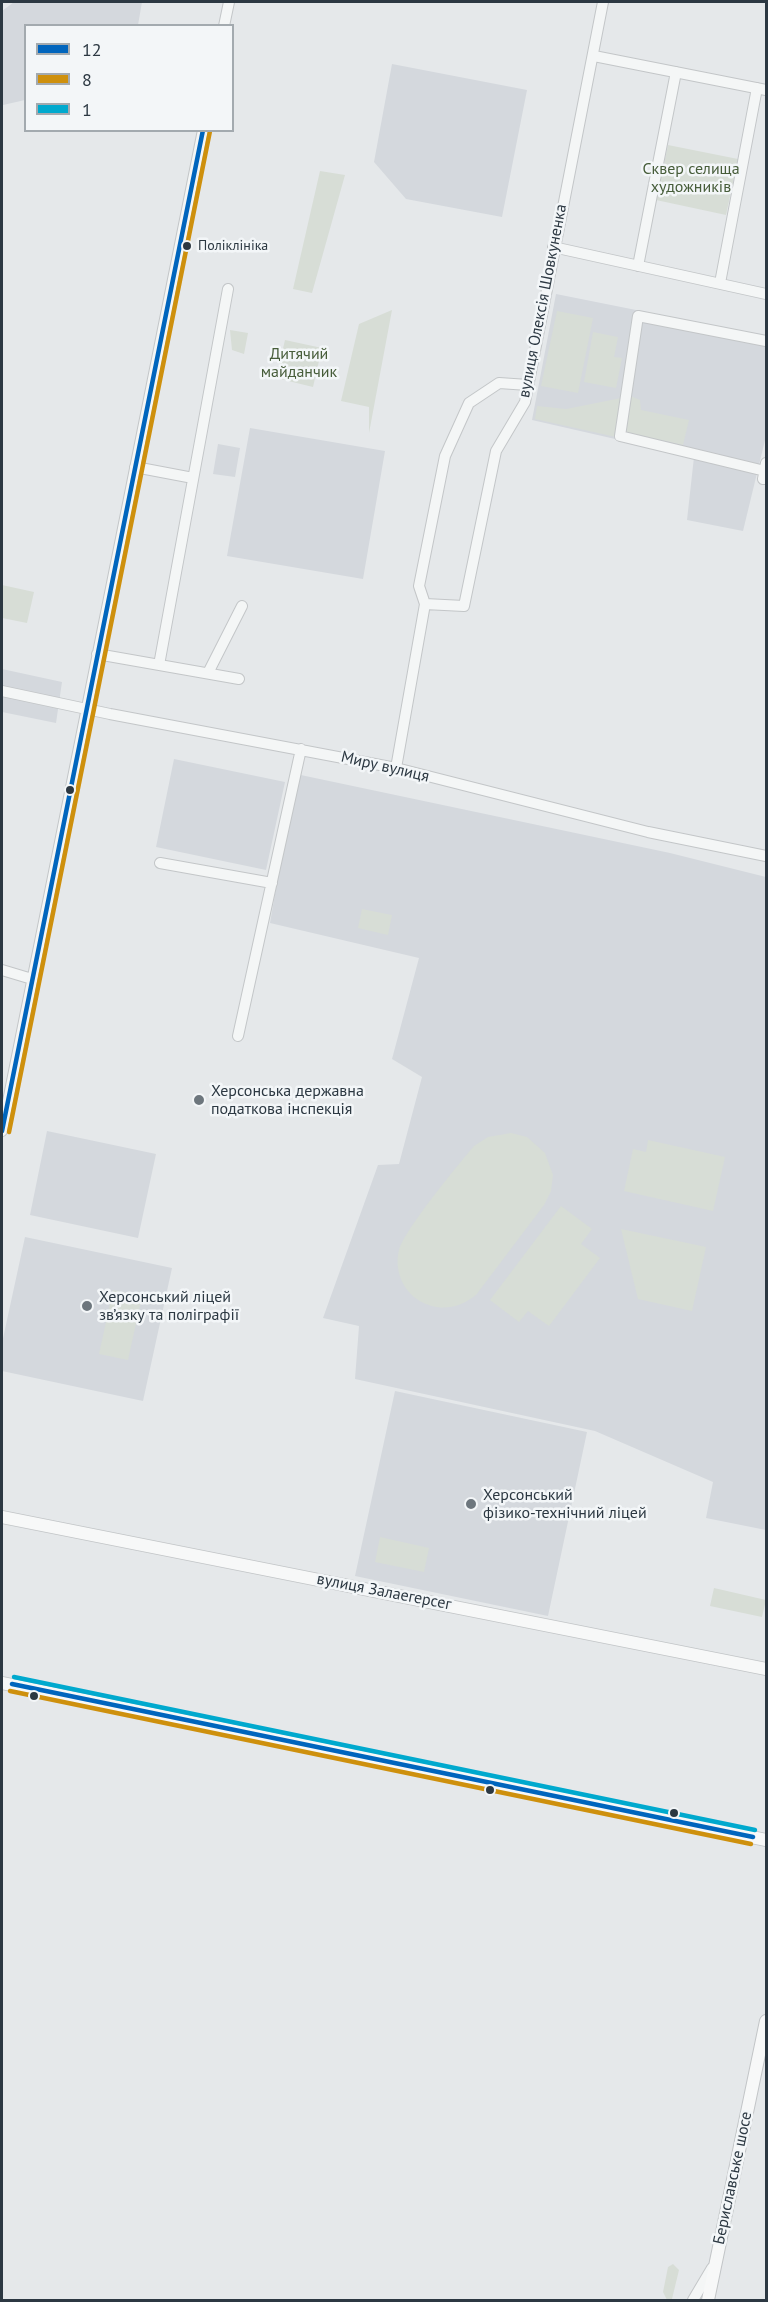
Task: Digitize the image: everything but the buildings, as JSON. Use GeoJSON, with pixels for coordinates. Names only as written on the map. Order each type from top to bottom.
{"type":"FeatureCollection","features":[{"type":"Feature","properties":{"kind":"main road","name":"вулиця Залаегерсег"},"geometry":{"type":"LineString","coordinates":[[2,1517],[766,1669]]}},
{"type":"Feature","properties":{"kind":"main road"},"geometry":{"type":"LineString","coordinates":[[5,1682],[766,1840]]}},
{"type":"Feature","properties":{"kind":"main road","name":"Бериславське шосе"},"geometry":{"type":"LineString","coordinates":[[708,2301],[766,2021]]}},
{"type":"Feature","properties":{"kind":"street"},"geometry":{"type":"LineString","coordinates":[[224,24],[229,2]]}},
{"type":"Feature","properties":{"kind":"street","name":"вулиця Олексія Шовкуненка"},"geometry":{"type":"LineString","coordinates":[[425,604],[464,606],[496,452],[525,402],[603,2]]}},
{"type":"Feature","properties":{"kind":"street"},"geometry":{"type":"LineString","coordinates":[[594,56],[762,89],[720,283]]}},
{"type":"Feature","properties":{"kind":"street"},"geometry":{"type":"LineString","coordinates":[[638,266],[676,72]]}},
{"type":"Feature","properties":{"kind":"street"},"geometry":{"type":"LineString","coordinates":[[2,1131],[4,1103],[32,979],[203,132]]}},
{"type":"Feature","properties":{"kind":"street"},"geometry":{"type":"LineString","coordinates":[[554,247],[766,294]]}},
{"type":"Feature","properties":{"kind":"street"},"geometry":{"type":"LineString","coordinates":[[159,664],[228,289]]}},
{"type":"Feature","properties":{"kind":"street"},"geometry":{"type":"LineString","coordinates":[[765,473],[620,436],[638,316],[766,341]]}},
{"type":"Feature","properties":{"kind":"street"},"geometry":{"type":"LineString","coordinates":[[396,768],[425,604],[419,586],[445,456],[469,403],[499,383],[528,385]]}},
{"type":"Feature","properties":{"kind":"street"},"geometry":{"type":"LineString","coordinates":[[135,467],[193,478]]}},
{"type":"Feature","properties":{"kind":"street"},"geometry":{"type":"LineString","coordinates":[[208,673],[242,606]]}},
{"type":"Feature","properties":{"kind":"street"},"geometry":{"type":"LineString","coordinates":[[98,654],[239,679]]}},
{"type":"Feature","properties":{"kind":"street","name":"Миру вулиця"},"geometry":{"type":"LineString","coordinates":[[2,691],[396,768],[648,832],[766,856]]}},
{"type":"Feature","properties":{"kind":"street"},"geometry":{"type":"LineString","coordinates":[[238,1036],[302,749]]}},
{"type":"Feature","properties":{"kind":"street"},"geometry":{"type":"LineString","coordinates":[[160,863],[272,883]]}},
{"type":"Feature","properties":{"kind":"street"},"geometry":{"type":"LineString","coordinates":[[2,970],[32,979]]}},
{"type":"Feature","properties":{"kind":"street"},"geometry":{"type":"LineString","coordinates":[[693,2301],[716,2262]]}},
{"type":"Feature","properties":{"kind":"shaded area"},"geometry":{"type":"Polygon","coordinates":[[[14,2],[142,2],[138,24],[24,24],[24,100],[3,105],[2,11],[14,2]]]}},
{"type":"Feature","properties":{"kind":"shaded area"},"geometry":{"type":"Polygon","coordinates":[[[392,64],[527,90],[502,217],[406,199],[374,162],[392,64]]]}},
{"type":"Feature","properties":{"kind":"shaded area"},"geometry":{"type":"Polygon","coordinates":[[[556,294],[766,336],[766,436],[743,531],[687,520],[694,457],[532,420],[556,294]]]}},
{"type":"Feature","properties":{"kind":"shaded area"},"geometry":{"type":"Polygon","coordinates":[[[250,428],[385,451],[363,579],[227,556],[250,428]]]}},
{"type":"Feature","properties":{"kind":"shaded area"},"geometry":{"type":"Polygon","coordinates":[[[218,444],[240,448],[235,477],[213,474],[218,444]]]}},
{"type":"Feature","properties":{"kind":"shaded area"},"geometry":{"type":"Polygon","coordinates":[[[2,669],[62,682],[56,723],[2,712],[2,669]]]}},
{"type":"Feature","properties":{"kind":"shaded area"},"geometry":{"type":"Polygon","coordinates":[[[174,759],[285,782],[266,870],[156,847],[174,759]]]}},
{"type":"Feature","properties":{"kind":"shaded area"},"geometry":{"type":"Polygon","coordinates":[[[296,774],[670,853],[766,877],[766,1530],[706,1518],[713,1482],[595,1431],[355,1379],[359,1326],[323,1318],[378,1165],[399,1164],[422,1077],[392,1059],[419,958],[270,923],[296,774]]]}},
{"type":"Feature","properties":{"kind":"shaded area"},"geometry":{"type":"Polygon","coordinates":[[[47,1131],[156,1154],[138,1238],[30,1215],[47,1131]]]}},
{"type":"Feature","properties":{"kind":"shaded area","name":"Херсонський ліцей зв’язку та поліграфії"},"geometry":{"type":"Polygon","coordinates":[[[25,1237],[172,1268],[143,1401],[2,1371],[2,1343],[25,1237]]]}},
{"type":"Feature","properties":{"kind":"shaded area","name":"Херсонський фізико-технічний ліцей"},"geometry":{"type":"Polygon","coordinates":[[[395,1391],[587,1432],[548,1616],[355,1576],[395,1391]]]}},
{"type":"Feature","properties":{"kind":"green space","name":"Сквер селища художників"},"geometry":{"type":"Polygon","coordinates":[[[668,145],[738,159],[726,215],[656,200],[668,145]]]}},
{"type":"Feature","properties":{"kind":"green space"},"geometry":{"type":"Polygon","coordinates":[[[320,171],[345,175],[312,293],[293,289],[320,171]]]}},
{"type":"Feature","properties":{"kind":"green space"},"geometry":{"type":"Polygon","coordinates":[[[392,310],[369,433],[369,407],[341,401],[359,324],[392,310]]]}},
{"type":"Feature","properties":{"kind":"green space"},"geometry":{"type":"Polygon","coordinates":[[[557,311],[593,318],[578,393],[541,386],[557,311]]]}},
{"type":"Feature","properties":{"kind":"green space"},"geometry":{"type":"Polygon","coordinates":[[[230,330],[248,333],[244,354],[232,350],[230,330]]]}},
{"type":"Feature","properties":{"kind":"green space"},"geometry":{"type":"Polygon","coordinates":[[[593,332],[618,337],[614,357],[622,358],[616,388],[584,382],[593,332]]]}},
{"type":"Feature","properties":{"kind":"green space","name":"Дитячий майданчик"},"geometry":{"type":"Polygon","coordinates":[[[285,340],[322,348],[313,387],[276,378],[285,340]]]}},
{"type":"Feature","properties":{"kind":"green space"},"geometry":{"type":"Polygon","coordinates":[[[628,395],[640,400],[641,410],[689,420],[683,445],[625,432],[628,395]]]}},
{"type":"Feature","properties":{"kind":"green space"},"geometry":{"type":"Polygon","coordinates":[[[621,398],[616,437],[535,419],[537,406],[566,409],[621,398]]]}},
{"type":"Feature","properties":{"kind":"green space"},"geometry":{"type":"Polygon","coordinates":[[[2,585],[34,592],[27,623],[2,618],[2,585]]]}},
{"type":"Feature","properties":{"kind":"green space"},"geometry":{"type":"Polygon","coordinates":[[[362,909],[392,915],[388,935],[358,928],[362,909]]]}},
{"type":"Feature","properties":{"kind":"green space"},"geometry":{"type":"Polygon","coordinates":[[[511,1133],[527,1137],[545,1153],[553,1175],[551,1191],[544,1205],[476,1295],[459,1305],[442,1308],[421,1302],[408,1291],[400,1276],[398,1259],[403,1240],[433,1197],[474,1146],[488,1137],[511,1133]]]}},
{"type":"Feature","properties":{"kind":"green space"},"geometry":{"type":"Polygon","coordinates":[[[648,1140],[725,1157],[713,1211],[624,1191],[633,1149],[646,1152],[648,1140]]]}},
{"type":"Feature","properties":{"kind":"green space"},"geometry":{"type":"Polygon","coordinates":[[[561,1206],[592,1229],[581,1244],[600,1258],[549,1326],[528,1311],[519,1322],[490,1300],[561,1206]]]}},
{"type":"Feature","properties":{"kind":"green space"},"geometry":{"type":"Polygon","coordinates":[[[621,1229],[706,1247],[692,1311],[638,1299],[621,1229]]]}},
{"type":"Feature","properties":{"kind":"green space"},"geometry":{"type":"Polygon","coordinates":[[[113,1290],[142,1296],[128,1360],[99,1354],[113,1290]]]}},
{"type":"Feature","properties":{"kind":"green space"},"geometry":{"type":"Polygon","coordinates":[[[380,1537],[429,1548],[424,1572],[375,1562],[380,1537]]]}},
{"type":"Feature","properties":{"kind":"green space"},"geometry":{"type":"Polygon","coordinates":[[[714,1588],[766,1600],[762,1617],[710,1606],[714,1588]]]}},
{"type":"Feature","properties":{"kind":"green space"},"geometry":{"type":"Polygon","coordinates":[[[673,2264],[679,2270],[672,2299],[667,2300],[663,2292],[668,2267],[673,2264]]]}},
{"type":"Feature","properties":{"kind":"transit line","name":"12"},"geometry":{"type":"LineString","coordinates":[[2,1131],[203,132]]}},
{"type":"Feature","properties":{"kind":"transit line","name":"8"},"geometry":{"type":"LineString","coordinates":[[9,1132],[210,132]]}},
{"type":"Feature","properties":{"kind":"transit line","name":"1"},"geometry":{"type":"LineString","coordinates":[[14,1677],[755,1830]]}},
{"type":"Feature","properties":{"kind":"transit line","name":"12"},"geometry":{"type":"LineString","coordinates":[[12,1684],[753,1837]]}},
{"type":"Feature","properties":{"kind":"transit line","name":"8"},"geometry":{"type":"LineString","coordinates":[[10,1691],[751,1844]]}},
{"type":"Feature","properties":{"kind":"place","name":"Поліклініка"},"geometry":{"type":"Point","coordinates":[187,246]}},
{"type":"Feature","properties":{"kind":"place","name":"Херсонська державна податкова інспекція"},"geometry":{"type":"Point","coordinates":[199,1100]}},
{"type":"Feature","properties":{"kind":"place","name":"Херсонський ліцей зв’язку та поліграфії"},"geometry":{"type":"Point","coordinates":[87,1306]}},
{"type":"Feature","properties":{"kind":"place","name":"Херсонський фізико-технічний ліцей"},"geometry":{"type":"Point","coordinates":[471,1504]}}]}
